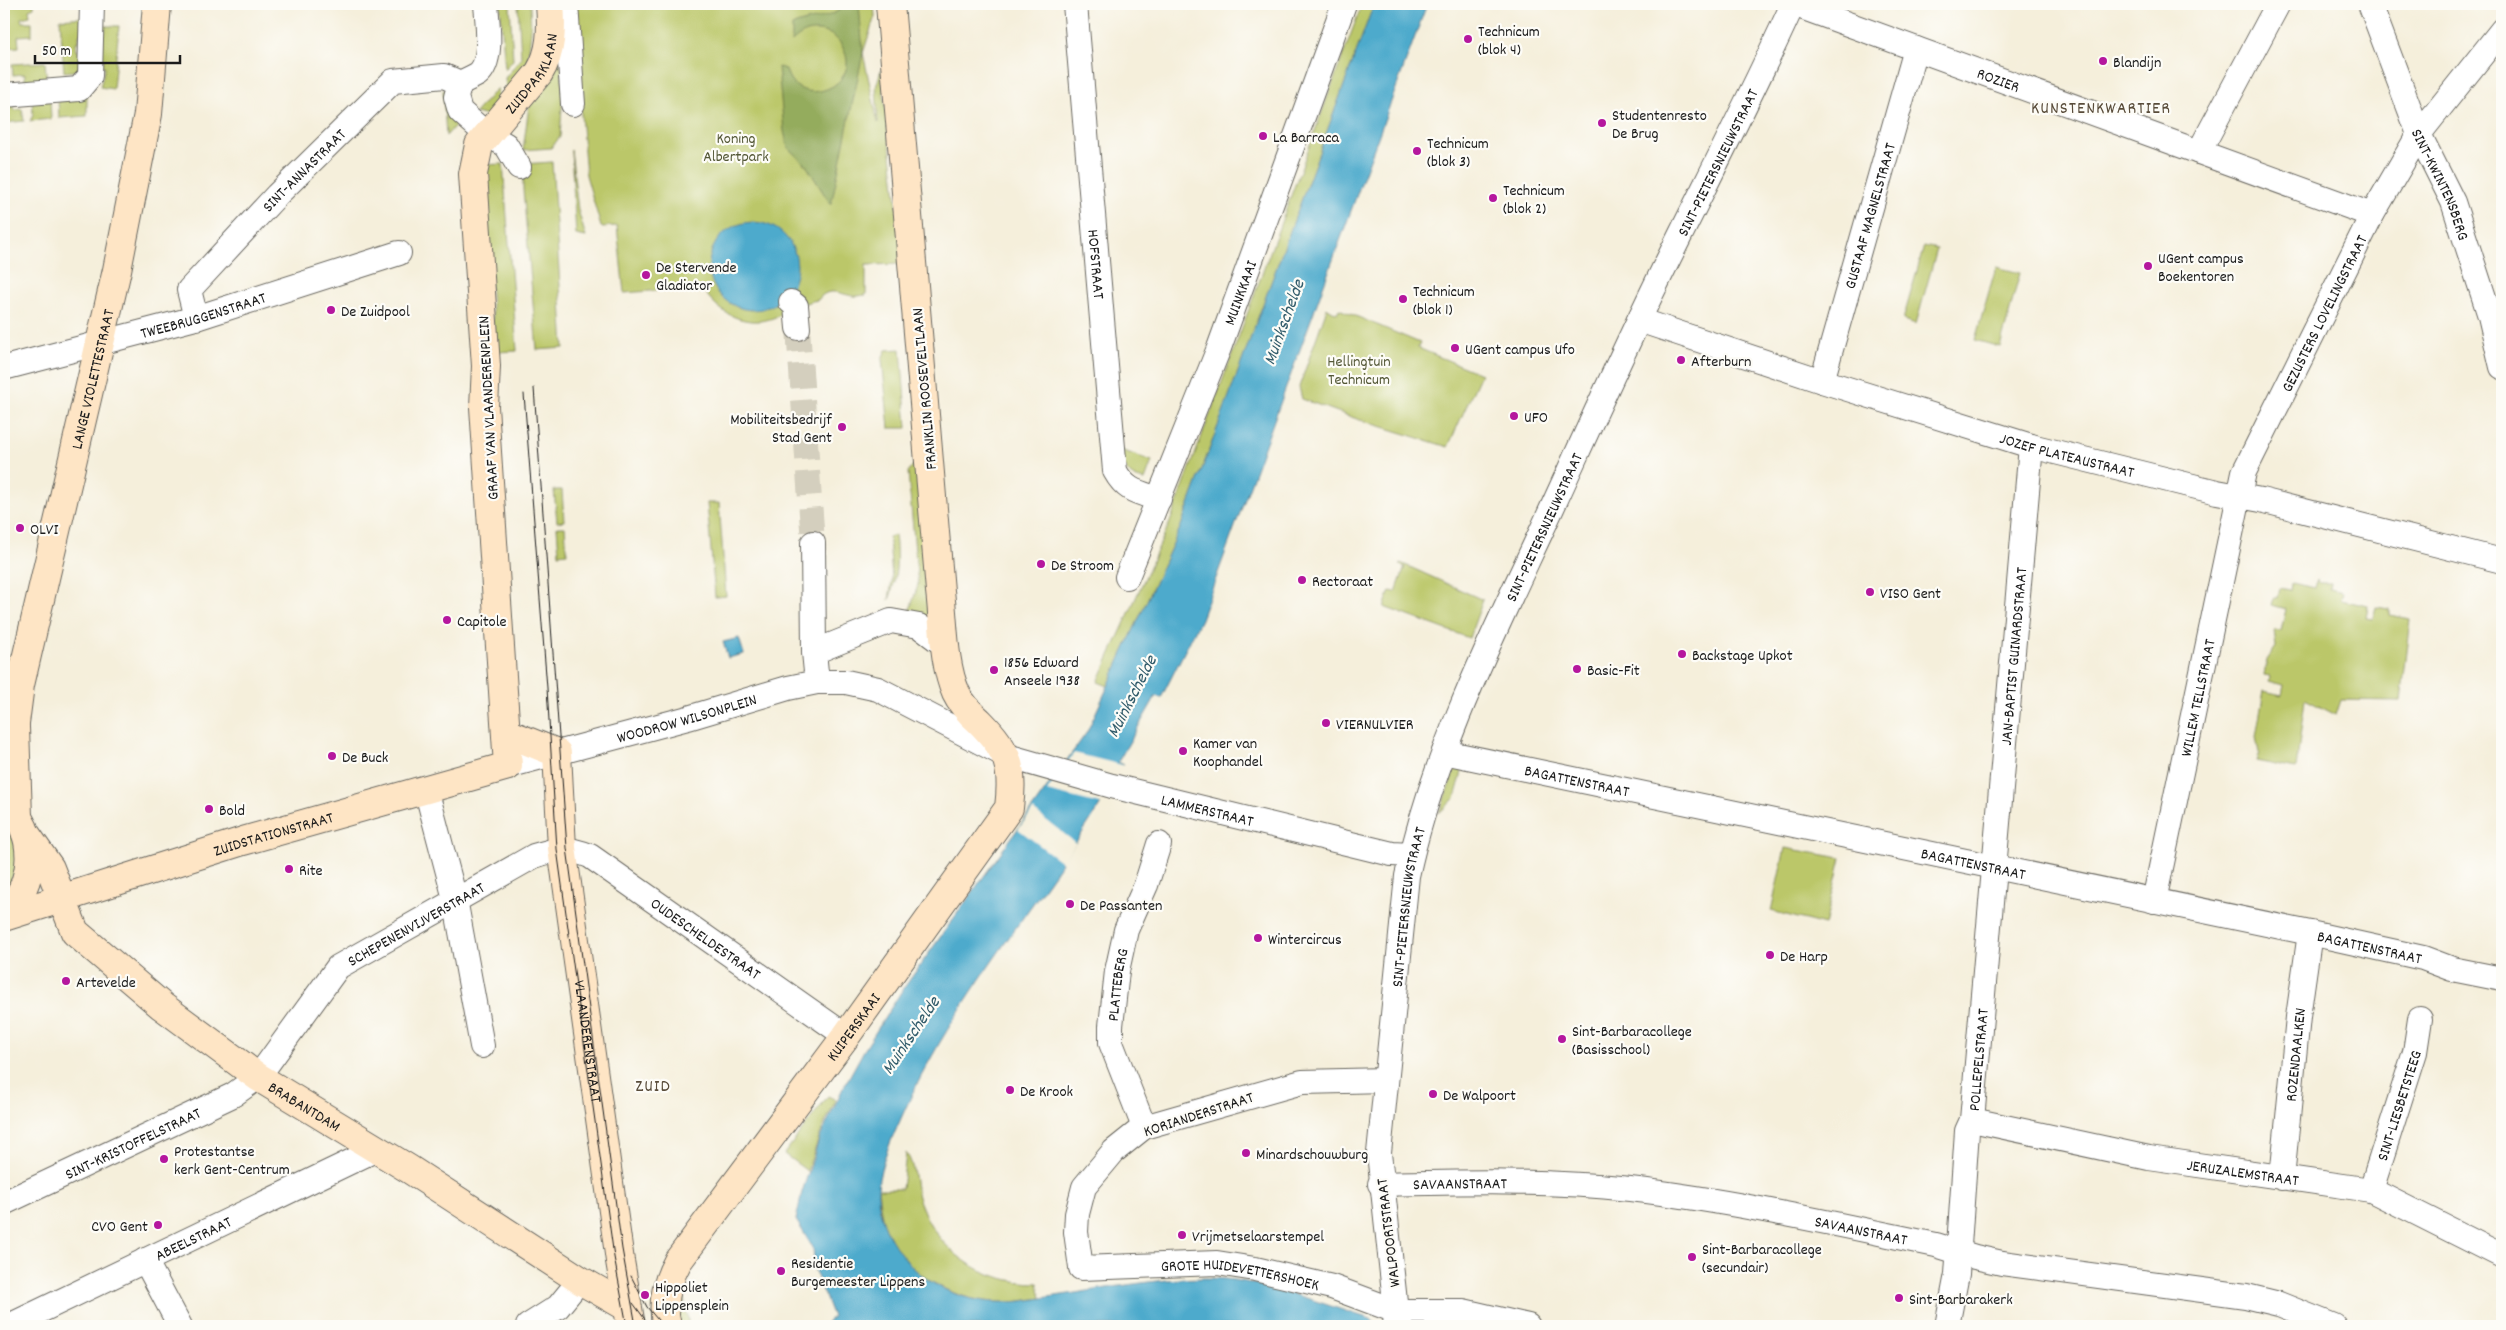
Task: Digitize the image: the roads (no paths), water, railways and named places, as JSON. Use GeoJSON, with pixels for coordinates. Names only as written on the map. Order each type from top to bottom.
{"type":"FeatureCollection","features":[{"type":"Feature","properties":{"kind":"street"},"geometry":{"type":"LineString","coordinates":[[4,95],[80,89],[90,76],[92,4]]}},
{"type":"Feature","properties":{"kind":"street","name":"LANGE VIOLETTESTRAAT"},"geometry":{"type":"LineString","coordinates":[[4,748],[15,723],[20,685],[117,270],[148,114],[156,4]]}},
{"type":"Feature","properties":{"kind":"street"},"geometry":{"type":"LineString","coordinates":[[486,4],[487,58],[480,73],[460,82],[456,97],[460,111],[486,134],[506,145],[519,167]]}},
{"type":"Feature","properties":{"kind":"street","name":"ZUIDPARKLAAN"},"geometry":{"type":"LineString","coordinates":[[486,134],[539,73],[546,61],[551,36],[550,4]]}},
{"type":"Feature","properties":{"kind":"street"},"geometry":{"type":"LineString","coordinates":[[566,4],[573,104]]}},
{"type":"Feature","properties":{"kind":"street","name":"FRANKLIN ROOSEVELTLAAN"},"geometry":{"type":"LineString","coordinates":[[890,4],[950,678],[957,695],[969,711],[992,734],[1007,756]]}},
{"type":"Feature","properties":{"kind":"street","name":"HOFSTRAAT"},"geometry":{"type":"LineString","coordinates":[[1075,4],[1115,471],[1123,484],[1135,492],[1159,499]]}},
{"type":"Feature","properties":{"kind":"street","name":"MUINKKAAI"},"geometry":{"type":"LineString","coordinates":[[1127,577],[1219,348],[1344,4]]}},
{"type":"Feature","properties":{"kind":"street","name":"ROZIER"},"geometry":{"type":"LineString","coordinates":[[1793,4],[2372,215]]}},
{"type":"Feature","properties":{"kind":"street","name":"SINT-PIETERSNIEUWSTRAAT"},"geometry":{"type":"LineString","coordinates":[[1386,1080],[1407,876],[1444,752],[1484,654],[1639,320],[1742,114],[1793,4]]}},
{"type":"Feature","properties":{"kind":"street"},"geometry":{"type":"LineString","coordinates":[[2199,152],[2278,4]]}},
{"type":"Feature","properties":{"kind":"street","name":"SINT-KWINTENSBERG"},"geometry":{"type":"LineString","coordinates":[[2370,4],[2419,134],[2457,214],[2490,316],[2502,367]]}},
{"type":"Feature","properties":{"kind":"street","name":"GEZUSTERS LOVELINGSTRAAT"},"geometry":{"type":"LineString","coordinates":[[2238,496],[2244,472],[2372,215],[2419,134],[2502,30]]}},
{"type":"Feature","properties":{"kind":"street","name":"GUSTAAF MAGNELSTRAAT"},"geometry":{"type":"LineString","coordinates":[[1822,381],[1916,49]]}},
{"type":"Feature","properties":{"kind":"street","name":"SINT-ANNASTRAAT"},"geometry":{"type":"LineString","coordinates":[[196,318],[189,290],[277,195],[393,81],[444,76],[460,82]]}},
{"type":"Feature","properties":{"kind":"street","name":"GRAAF VAN VLAANDERENPLEIN"},"geometry":{"type":"LineString","coordinates":[[486,134],[479,145],[473,174],[486,366],[484,407],[508,766]]}},
{"type":"Feature","properties":{"kind":"street","name":"TWEEBRUGGENSTRAAT"},"geometry":{"type":"LineString","coordinates":[[4,368],[196,318],[400,253]]}},
{"type":"Feature","properties":{"kind":"street"},"geometry":{"type":"LineString","coordinates":[[791,302],[796,306],[798,328]]}},
{"type":"Feature","properties":{"kind":"street","name":"JOZEF PLATEAUSTRAAT"},"geometry":{"type":"LineString","coordinates":[[1639,320],[1822,381],[2031,446],[2502,561]]}},
{"type":"Feature","properties":{"kind":"street","name":"JAN-BAPTIST GUINARDSTRAAT"},"geometry":{"type":"LineString","coordinates":[[1994,868],[2031,446]]}},
{"type":"Feature","properties":{"kind":"street","name":"WILLEM TELLSTRAAT"},"geometry":{"type":"LineString","coordinates":[[2154,901],[2238,496]]}},
{"type":"Feature","properties":{"kind":"street"},"geometry":{"type":"LineString","coordinates":[[813,543],[814,652],[817,682]]}},
{"type":"Feature","properties":{"kind":"street"},"geometry":{"type":"LineString","coordinates":[[814,652],[891,621],[919,626],[947,647]]}},
{"type":"Feature","properties":{"kind":"street","name":"WOODROW WILSONPLEIN"},"geometry":{"type":"LineString","coordinates":[[557,753],[688,718],[788,688],[817,682],[846,682],[878,689],[1007,756]]}},
{"type":"Feature","properties":{"kind":"street"},"geometry":{"type":"LineString","coordinates":[[4,916],[23,891],[30,873],[30,852],[16,817],[15,723]]}},
{"type":"Feature","properties":{"kind":"street"},"geometry":{"type":"LineString","coordinates":[[507,733],[557,753]]}},
{"type":"Feature","properties":{"kind":"street","name":"BAGATTENSTRAAT"},"geometry":{"type":"LineString","coordinates":[[1444,752],[2310,933],[2423,958],[2452,969],[2502,979]]}},
{"type":"Feature","properties":{"kind":"street","name":"ZUIDSTATIONSTRAAT"},"geometry":{"type":"LineString","coordinates":[[4,916],[243,841],[557,753]]}},
{"type":"Feature","properties":{"kind":"street","name":"VLAANDERENSTRAAT"},"geometry":{"type":"LineString","coordinates":[[557,753],[562,848],[629,1316]]}},
{"type":"Feature","properties":{"kind":"street","name":"LAMMERSTRAAT"},"geometry":{"type":"LineString","coordinates":[[1007,756],[1115,786],[1392,854],[1412,856]]}},
{"type":"Feature","properties":{"kind":"street","name":"KUIPERSKAAI"},"geometry":{"type":"LineString","coordinates":[[667,1326],[665,1301],[667,1288],[678,1261],[846,1036],[1009,808],[1013,780],[1007,756]]}},
{"type":"Feature","properties":{"kind":"street"},"geometry":{"type":"LineString","coordinates":[[426,789],[455,900],[482,1046]]}},
{"type":"Feature","properties":{"kind":"street"},"geometry":{"type":"LineString","coordinates":[[16,817],[50,868],[62,898]]}},
{"type":"Feature","properties":{"kind":"street","name":"PLATTEBERG"},"geometry":{"type":"LineString","coordinates":[[1144,1127],[1111,1043],[1111,1026],[1117,971],[1126,930],[1146,885],[1159,844]]}},
{"type":"Feature","properties":{"kind":"street","name":"SCHEPENENVIJVERSTRAAT"},"geometry":{"type":"LineString","coordinates":[[258,1077],[338,967],[534,856],[562,848]]}},
{"type":"Feature","properties":{"kind":"street","name":"OUDESCHELDESTRAAT"},"geometry":{"type":"LineString","coordinates":[[562,848],[590,856],[846,1036]]}},
{"type":"Feature","properties":{"kind":"street","name":"POLLEPELSTRAAT"},"geometry":{"type":"LineString","coordinates":[[1947,1326],[1958,1274],[1967,1131],[1972,1120],[1994,868]]}},
{"type":"Feature","properties":{"kind":"street","name":"BRABANTDAM"},"geometry":{"type":"LineString","coordinates":[[62,898],[75,932],[162,1006],[258,1077],[377,1149],[580,1280]]}},
{"type":"Feature","properties":{"kind":"street","name":"ROZENDAALKEN"},"geometry":{"type":"LineString","coordinates":[[2282,1178],[2297,1026],[2310,933]]}},
{"type":"Feature","properties":{"kind":"street","name":"SINT-LIESBETSTEEG"},"geometry":{"type":"LineString","coordinates":[[2371,1190],[2415,1052],[2420,1020]]}},
{"type":"Feature","properties":{"kind":"street","name":"SINT-KRISTOFFELSTRAAT"},"geometry":{"type":"LineString","coordinates":[[4,1203],[233,1094],[258,1077]]}},
{"type":"Feature","properties":{"kind":"street","name":"KORIANDERSTRAAT"},"geometry":{"type":"LineString","coordinates":[[1081,1268],[1076,1232],[1076,1214],[1084,1187],[1114,1151],[1144,1127],[1302,1082],[1386,1080]]}},
{"type":"Feature","properties":{"kind":"street","name":"WALPOORTSTRAAT"},"geometry":{"type":"LineString","coordinates":[[1386,1080],[1379,1153],[1380,1184],[1395,1319]]}},
{"type":"Feature","properties":{"kind":"street","name":"JERUZALEMSTRAAT"},"geometry":{"type":"LineString","coordinates":[[1972,1120],[2149,1158],[2371,1190],[2502,1256]]}},
{"type":"Feature","properties":{"kind":"street","name":"ABEELSTRAAT"},"geometry":{"type":"LineString","coordinates":[[9,1326],[377,1149]]}},
{"type":"Feature","properties":{"kind":"street","name":"SAVAANSTRAAT"},"geometry":{"type":"LineString","coordinates":[[1380,1184],[1482,1182],[1628,1189],[1718,1201],[1936,1245],[2002,1263],[2246,1296],[2279,1304],[2334,1326]]}},
{"type":"Feature","properties":{"kind":"street"},"geometry":{"type":"LineString","coordinates":[[145,1260],[180,1326]]}},
{"type":"Feature","properties":{"kind":"street","name":"GROTE HUIDEVETTERSHOEK"},"geometry":{"type":"LineString","coordinates":[[1081,1268],[1188,1263],[1233,1265],[1332,1287],[1395,1319],[1463,1312],[1528,1326]]}},
{"type":"Feature","properties":{"kind":"street"},"geometry":{"type":"LineString","coordinates":[[528,1326],[558,1308],[580,1280],[629,1316]]}},
{"type":"Feature","properties":{"kind":"water","name":"Muinkschelde"},"geometry":{"type":"Polygon","coordinates":[[[1374,4],[1427,4],[1201,619],[1161,698],[1156,696],[1118,762],[1124,765],[1098,809],[980,979],[926,1067],[887,1151],[879,1180],[878,1199],[882,1219],[890,1237],[907,1261],[937,1285],[972,1299],[1011,1302],[1131,1284],[1188,1278],[1227,1279],[1269,1287],[1311,1299],[1371,1319],[1377,1326],[829,1326],[827,1322],[833,1317],[815,1271],[813,1248],[796,1220],[802,1192],[819,1140],[842,1090],[863,1052],[901,992],[1087,732],[1181,526],[1374,4]]]}},
{"type":"Feature","properties":{"kind":"water"},"geometry":{"type":"Polygon","coordinates":[[[753,222],[770,226],[784,235],[793,249],[797,266],[793,283],[784,297],[770,306],[753,310],[736,306],[722,297],[713,283],[709,266],[713,249],[722,235],[736,226],[753,222]]]}},
{"type":"Feature","properties":{"kind":"water"},"geometry":{"type":"Polygon","coordinates":[[[739,638],[744,654],[728,658],[723,642],[739,638]]]}},
{"type":"Feature","properties":{"kind":"tunnel"},"geometry":{"type":"LineString","coordinates":[[798,328],[813,543]]}},
{"type":"Feature","properties":{"kind":"tram line"},"geometry":{"type":"LineString","coordinates":[[534,388],[567,848],[622,1249],[636,1326]]}},
{"type":"Feature","properties":{"kind":"tram line"},"geometry":{"type":"LineString","coordinates":[[524,394],[547,688],[557,849],[614,1257],[627,1326]]}},
{"type":"Feature","properties":{"kind":"tram line"},"geometry":{"type":"LineString","coordinates":[[631,1276],[647,1307],[663,1326]]}},
{"type":"Feature","properties":{"kind":"tram line"},"geometry":{"type":"LineString","coordinates":[[633,1303],[650,1326]]}},
{"type":"Feature","properties":{"kind":"place","name":"Technicum (blok 4)"},"geometry":{"type":"Point","coordinates":[1468,39]}},
{"type":"Feature","properties":{"kind":"place","name":"Blandijn"},"geometry":{"type":"Point","coordinates":[2103,61]}},
{"type":"Feature","properties":{"kind":"place","name":"Studentenresto De Brug"},"geometry":{"type":"Point","coordinates":[1602,123]}},
{"type":"Feature","properties":{"kind":"place","name":"La Barraca"},"geometry":{"type":"Point","coordinates":[1263,136]}},
{"type":"Feature","properties":{"kind":"place","name":"Technicum (blok 3)"},"geometry":{"type":"Point","coordinates":[1417,151]}},
{"type":"Feature","properties":{"kind":"place","name":"Technicum (blok 2)"},"geometry":{"type":"Point","coordinates":[1493,198]}},
{"type":"Feature","properties":{"kind":"place","name":"UGent campus Boekentoren"},"geometry":{"type":"Point","coordinates":[2148,266]}},
{"type":"Feature","properties":{"kind":"place","name":"De Stervende Gladiator"},"geometry":{"type":"Point","coordinates":[646,275]}},
{"type":"Feature","properties":{"kind":"place","name":"Technicum (blok 1)"},"geometry":{"type":"Point","coordinates":[1403,299]}},
{"type":"Feature","properties":{"kind":"place","name":"De Zuidpool"},"geometry":{"type":"Point","coordinates":[331,310]}},
{"type":"Feature","properties":{"kind":"place","name":"UGent campus Ufo"},"geometry":{"type":"Point","coordinates":[1455,348]}},
{"type":"Feature","properties":{"kind":"place","name":"Afterburn"},"geometry":{"type":"Point","coordinates":[1681,360]}},
{"type":"Feature","properties":{"kind":"place","name":"UFO"},"geometry":{"type":"Point","coordinates":[1514,416]}},
{"type":"Feature","properties":{"kind":"place","name":"Mobiliteitsbedrijf Stad Gent"},"geometry":{"type":"Point","coordinates":[842,427]}},
{"type":"Feature","properties":{"kind":"place","name":"OLVI"},"geometry":{"type":"Point","coordinates":[20,528]}},
{"type":"Feature","properties":{"kind":"place","name":"De Stroom"},"geometry":{"type":"Point","coordinates":[1041,564]}},
{"type":"Feature","properties":{"kind":"place","name":"Rectoraat"},"geometry":{"type":"Point","coordinates":[1302,580]}},
{"type":"Feature","properties":{"kind":"place","name":"VISO Gent"},"geometry":{"type":"Point","coordinates":[1870,592]}},
{"type":"Feature","properties":{"kind":"place","name":"Capitole"},"geometry":{"type":"Point","coordinates":[447,620]}},
{"type":"Feature","properties":{"kind":"place","name":"Backstage Upkot"},"geometry":{"type":"Point","coordinates":[1682,654]}},
{"type":"Feature","properties":{"kind":"place","name":"Basic-Fit"},"geometry":{"type":"Point","coordinates":[1577,669]}},
{"type":"Feature","properties":{"kind":"place","name":"1856 Edward Anseele 1938"},"geometry":{"type":"Point","coordinates":[994,670]}},
{"type":"Feature","properties":{"kind":"place","name":"VIERNULVIER"},"geometry":{"type":"Point","coordinates":[1326,723]}},
{"type":"Feature","properties":{"kind":"place","name":"Kamer van Koophandel"},"geometry":{"type":"Point","coordinates":[1183,751]}},
{"type":"Feature","properties":{"kind":"place","name":"De Buck"},"geometry":{"type":"Point","coordinates":[332,756]}},
{"type":"Feature","properties":{"kind":"place","name":"Bold"},"geometry":{"type":"Point","coordinates":[209,809]}},
{"type":"Feature","properties":{"kind":"place","name":"Rite"},"geometry":{"type":"Point","coordinates":[289,869]}},
{"type":"Feature","properties":{"kind":"place","name":"De Passanten"},"geometry":{"type":"Point","coordinates":[1070,904]}},
{"type":"Feature","properties":{"kind":"place","name":"Wintercircus"},"geometry":{"type":"Point","coordinates":[1258,938]}},
{"type":"Feature","properties":{"kind":"place","name":"De Harp"},"geometry":{"type":"Point","coordinates":[1770,955]}},
{"type":"Feature","properties":{"kind":"place","name":"Artevelde"},"geometry":{"type":"Point","coordinates":[66,981]}},
{"type":"Feature","properties":{"kind":"place","name":"Sint-Barbaracollege (Basisschool)"},"geometry":{"type":"Point","coordinates":[1562,1039]}},
{"type":"Feature","properties":{"kind":"place","name":"De Krook"},"geometry":{"type":"Point","coordinates":[1010,1090]}},
{"type":"Feature","properties":{"kind":"place","name":"De Walpoort"},"geometry":{"type":"Point","coordinates":[1433,1094]}},
{"type":"Feature","properties":{"kind":"place","name":"Minardschouwburg"},"geometry":{"type":"Point","coordinates":[1246,1153]}},
{"type":"Feature","properties":{"kind":"place","name":"Protestantse kerk Gent-Centrum"},"geometry":{"type":"Point","coordinates":[164,1159]}},
{"type":"Feature","properties":{"kind":"place","name":"CVO Gent"},"geometry":{"type":"Point","coordinates":[158,1225]}},
{"type":"Feature","properties":{"kind":"place","name":"Vrijmetselaarstempel"},"geometry":{"type":"Point","coordinates":[1182,1235]}},
{"type":"Feature","properties":{"kind":"place","name":"Sint-Barbaracollege (secundair)"},"geometry":{"type":"Point","coordinates":[1692,1257]}},
{"type":"Feature","properties":{"kind":"place","name":"Residentie Burgemeester Lippens"},"geometry":{"type":"Point","coordinates":[781,1271]}},
{"type":"Feature","properties":{"kind":"place","name":"Hippoliet Lippensplein"},"geometry":{"type":"Point","coordinates":[645,1295]}},
{"type":"Feature","properties":{"kind":"place","name":"Sint-Barbarakerk"},"geometry":{"type":"Point","coordinates":[1899,1298]}},
{"type":"Feature","properties":{"kind":"district","name":"KUNSTENKWARTIER"},"geometry":{"type":"Point","coordinates":[2101,107]}},
{"type":"Feature","properties":{"kind":"district","name":"ZUID"},"geometry":{"type":"Point","coordinates":[653,1085]}},
{"type":"Feature","properties":{"kind":"park label","name":"Koning Albertpark"},"geometry":{"type":"Point","coordinates":[736,146]}},
{"type":"Feature","properties":{"kind":"park label","name":"Hellingtuin Technicum"},"geometry":{"type":"Point","coordinates":[1359,369]}}]}
